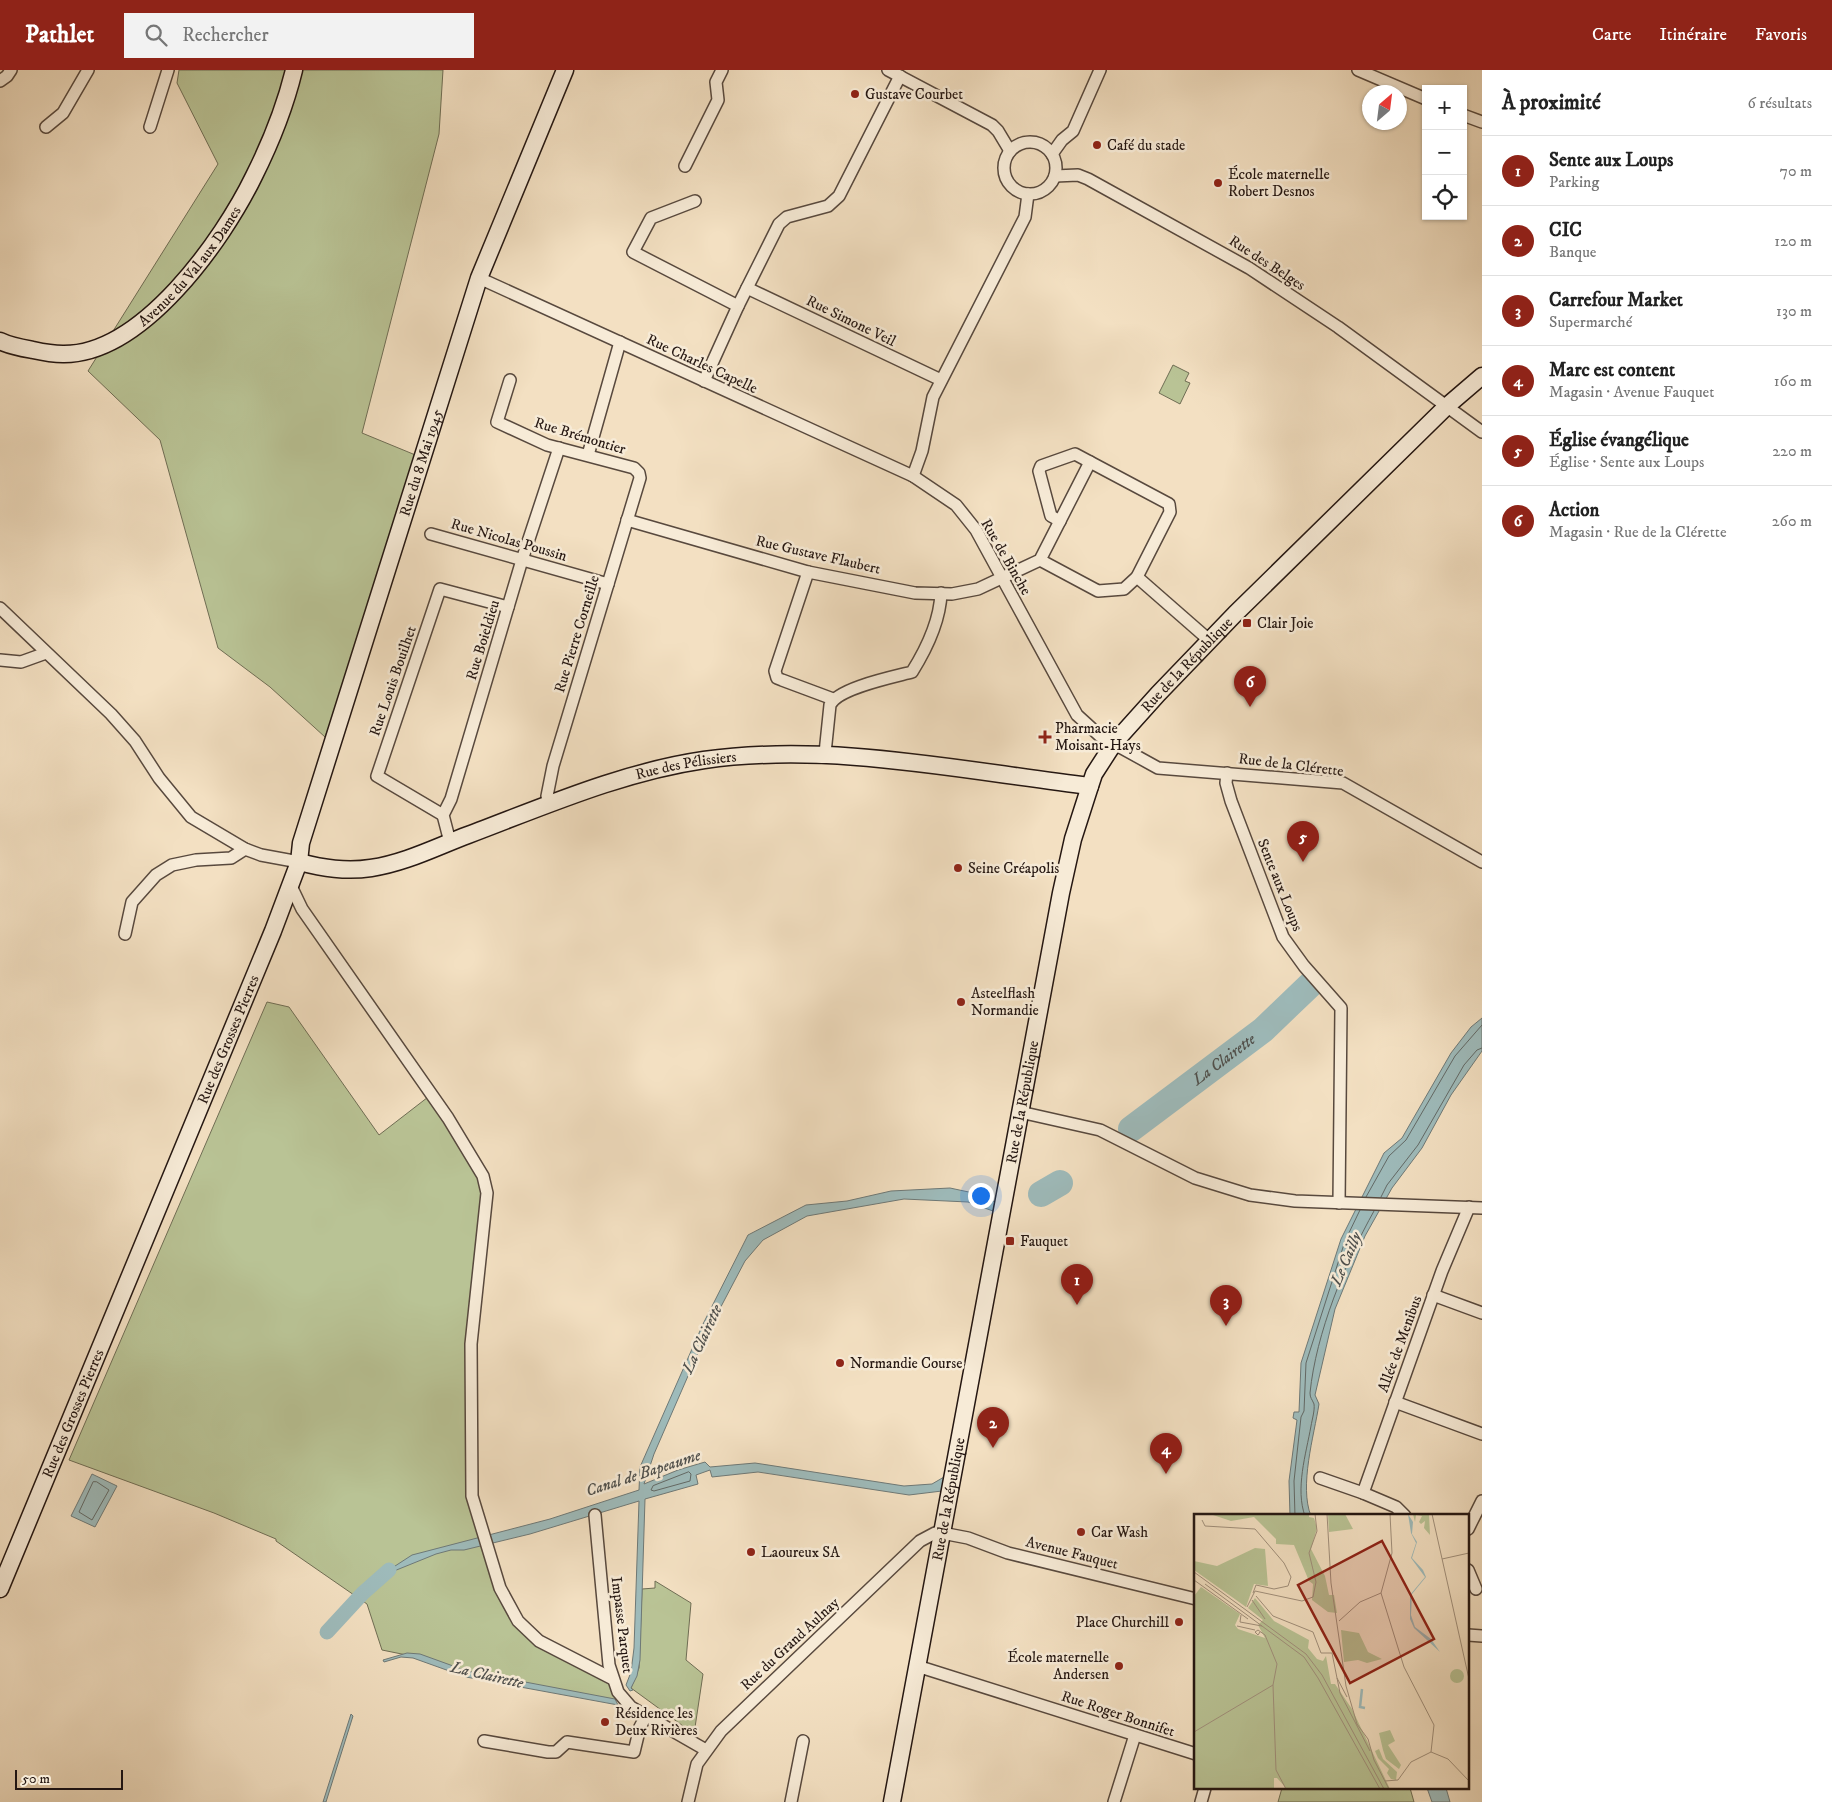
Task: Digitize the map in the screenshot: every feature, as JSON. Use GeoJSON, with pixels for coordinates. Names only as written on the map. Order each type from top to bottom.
{"type":"FeatureCollection","features":[{"type":"Feature","properties":{"kind":"street"},"geometry":{"type":"LineString","coordinates":[[0,81],[11,70]]}},
{"type":"Feature","properties":{"kind":"street"},"geometry":{"type":"LineString","coordinates":[[46,127],[63,113],[88,70]]}},
{"type":"Feature","properties":{"kind":"street"},"geometry":{"type":"LineString","coordinates":[[150,127],[168,70]]}},
{"type":"Feature","properties":{"kind":"street","name":"Avenue du Val aux Dames"},"geometry":{"type":"LineString","coordinates":[[0,340],[42,352],[64,354],[83,351],[114,340],[150,315],[197,264],[240,203],[254,177],[276,126],[294,70]]}},
{"type":"Feature","properties":{"kind":"street","name":"Rue du 8 Mai 1945"},"geometry":{"type":"LineString","coordinates":[[299,862],[301,843],[479,278],[565,70]]}},
{"type":"Feature","properties":{"kind":"street"},"geometry":{"type":"LineString","coordinates":[[685,166],[718,100],[716,82],[722,70]]}},
{"type":"Feature","properties":{"kind":"street"},"geometry":{"type":"LineString","coordinates":[[888,70],[992,125],[1010,150]]}},
{"type":"Feature","properties":{"kind":"street"},"geometry":{"type":"LineString","coordinates":[[1052,154],[1062,140],[1073,131],[1100,70]]}},
{"type":"Feature","properties":{"kind":"street"},"geometry":{"type":"LineString","coordinates":[[1358,70],[1422,97]]}},
{"type":"Feature","properties":{"kind":"street"},"geometry":{"type":"LineString","coordinates":[[704,381],[738,306],[779,224],[787,217],[828,206],[839,196],[900,76]]}},
{"type":"Feature","properties":{"kind":"street"},"geometry":{"type":"LineString","coordinates":[[1467,116],[1482,122]]}},
{"type":"Feature","properties":{"kind":"street"},"geometry":{"type":"LineString","coordinates":[[1033,142],[1046,147],[1052,154],[1056,167],[1055,176],[1050,185],[1043,191],[1028,194],[1015,190],[1005,178],[1004,163],[1010,150],[1018,144],[1033,142]]}},
{"type":"Feature","properties":{"kind":"street","name":"Rue des Belges"},"geometry":{"type":"LineString","coordinates":[[1055,176],[1078,176],[1088,179],[1231,257],[1338,327],[1482,432]]}},
{"type":"Feature","properties":{"kind":"street"},"geometry":{"type":"LineString","coordinates":[[913,476],[922,451],[933,397],[1025,217],[1028,194]]}},
{"type":"Feature","properties":{"kind":"street"},"geometry":{"type":"LineString","coordinates":[[695,201],[650,218],[633,252],[738,306]]}},
{"type":"Feature","properties":{"kind":"street","name":"Rue Charles Capelle"},"geometry":{"type":"LineString","coordinates":[[479,278],[913,476]]}},
{"type":"Feature","properties":{"kind":"street","name":"Rue Simone Veil"},"geometry":{"type":"LineString","coordinates":[[747,288],[941,380]]}},
{"type":"Feature","properties":{"kind":"street"},"geometry":{"type":"LineString","coordinates":[[588,455],[620,342]]}},
{"type":"Feature","properties":{"kind":"street","name":"Rue de la République"},"geometry":{"type":"LineString","coordinates":[[892,1802],[1061,893],[1073,838],[1092,780],[1114,743],[1209,640],[1447,406],[1482,376]]}},
{"type":"Feature","properties":{"kind":"street","name":"Rue Brémontier"},"geometry":{"type":"LineString","coordinates":[[510,380],[496,422],[547,444],[634,468],[639,473]]}},
{"type":"Feature","properties":{"kind":"street","name":"Rue Boieldieu"},"geometry":{"type":"LineString","coordinates":[[444,815],[451,799],[522,560],[559,448]]}},
{"type":"Feature","properties":{"kind":"street"},"geometry":{"type":"LineString","coordinates":[[1060,521],[1051,516],[1039,471],[1041,466],[1075,454],[1169,504],[1170,512],[1137,577],[1124,589],[1098,591],[1040,560],[1060,521],[1090,462]]}},
{"type":"Feature","properties":{"kind":"street","name":"Rue Pierre Corneille"},"geometry":{"type":"LineString","coordinates":[[550,805],[547,796],[552,766],[640,478],[639,473]]}},
{"type":"Feature","properties":{"kind":"street","name":"Rue de Binche"},"geometry":{"type":"LineString","coordinates":[[913,476],[956,505],[976,530],[1072,709],[1090,728],[1114,743]]}},
{"type":"Feature","properties":{"kind":"street","name":"Rue Gustave Flaubert"},"geometry":{"type":"LineString","coordinates":[[627,520],[808,572],[915,592],[952,594],[978,589],[1040,560]]}},
{"type":"Feature","properties":{"kind":"street","name":"Rue Nicolas Poussin"},"geometry":{"type":"LineString","coordinates":[[431,534],[608,584]]}},
{"type":"Feature","properties":{"kind":"street"},"geometry":{"type":"LineString","coordinates":[[808,572],[775,671],[777,678],[833,699]]}},
{"type":"Feature","properties":{"kind":"street"},"geometry":{"type":"LineString","coordinates":[[1137,577],[1209,640]]}},
{"type":"Feature","properties":{"kind":"street","name":"Rue Louis Bouilhet"},"geometry":{"type":"LineString","coordinates":[[444,815],[377,776],[440,589],[508,607]]}},
{"type":"Feature","properties":{"kind":"street"},"geometry":{"type":"LineString","coordinates":[[825,753],[830,705],[833,699],[846,692],[912,672],[922,656],[940,611],[941,593]]}},
{"type":"Feature","properties":{"kind":"street"},"geometry":{"type":"LineString","coordinates":[[0,608],[111,714],[135,741],[164,785],[191,817],[245,849],[261,855],[299,862]]}},
{"type":"Feature","properties":{"kind":"street"},"geometry":{"type":"LineString","coordinates":[[0,660],[21,662],[46,653]]}},
{"type":"Feature","properties":{"kind":"street","name":"Rue de la Clérette"},"geometry":{"type":"LineString","coordinates":[[1114,743],[1158,768],[1343,783],[1482,862]]}},
{"type":"Feature","properties":{"kind":"street","name":"Rue des Pélissiers"},"geometry":{"type":"LineString","coordinates":[[299,862],[334,870],[372,868],[429,852],[450,842],[613,781],[664,767],[734,757],[825,753],[1092,780]]}},
{"type":"Feature","properties":{"kind":"street","name":"Sente aux Loups"},"geometry":{"type":"LineString","coordinates":[[1227,773],[1226,783],[1232,801],[1283,937],[1304,966],[1341,1008],[1339,1203]]}},
{"type":"Feature","properties":{"kind":"street"},"geometry":{"type":"LineString","coordinates":[[444,815],[450,842]]}},
{"type":"Feature","properties":{"kind":"street"},"geometry":{"type":"LineString","coordinates":[[126,934],[132,902],[156,875],[172,865],[196,860],[231,858],[245,849]]}},
{"type":"Feature","properties":{"kind":"street","name":"Rue des Grosses Pierres"},"geometry":{"type":"LineString","coordinates":[[0,1588],[299,862]]}},
{"type":"Feature","properties":{"kind":"street"},"geometry":{"type":"LineString","coordinates":[[290,884],[302,909],[448,1118],[483,1176],[487,1193],[471,1344],[472,1496],[500,1588],[518,1621],[539,1641],[612,1678]]}},
{"type":"Feature","properties":{"kind":"street"},"geometry":{"type":"LineString","coordinates":[[1020,1112],[1100,1130],[1195,1178],[1234,1190],[1295,1201],[1482,1208]]}},
{"type":"Feature","properties":{"kind":"street","name":"Allée de Menibus"},"geometry":{"type":"LineString","coordinates":[[1363,1492],[1433,1295],[1468,1207]]}},
{"type":"Feature","properties":{"kind":"street"},"geometry":{"type":"LineString","coordinates":[[1433,1295],[1482,1313]]}},
{"type":"Feature","properties":{"kind":"street"},"geometry":{"type":"LineString","coordinates":[[1395,1402],[1482,1434]]}},
{"type":"Feature","properties":{"kind":"street"},"geometry":{"type":"LineString","coordinates":[[1320,1478],[1363,1492],[1396,1507],[1403,1514]]}},
{"type":"Feature","properties":{"kind":"street"},"geometry":{"type":"LineString","coordinates":[[1470,1525],[1482,1501]]}},
{"type":"Feature","properties":{"kind":"street","name":"Impasse Parquet"},"geometry":{"type":"LineString","coordinates":[[594,1515],[612,1678],[623,1700],[646,1716],[706,1750]]}},
{"type":"Feature","properties":{"kind":"street","name":"Rue du Grand Aulnay"},"geometry":{"type":"LineString","coordinates":[[688,1802],[698,1764],[706,1750],[752,1700],[920,1541],[935,1533],[942,1533]]}},
{"type":"Feature","properties":{"kind":"street","name":"Avenue Fauquet"},"geometry":{"type":"LineString","coordinates":[[942,1533],[968,1538],[1008,1553],[1194,1599]]}},
{"type":"Feature","properties":{"kind":"street"},"geometry":{"type":"LineString","coordinates":[[1470,1575],[1475,1588]]}},
{"type":"Feature","properties":{"kind":"street","name":"Rue Roger Bonnifet"},"geometry":{"type":"LineString","coordinates":[[918,1666],[1194,1753]]}},
{"type":"Feature","properties":{"kind":"street"},"geometry":{"type":"LineString","coordinates":[[484,1741],[548,1752],[556,1752],[567,1742],[634,1752],[640,1727],[646,1716]]}},
{"type":"Feature","properties":{"kind":"street"},"geometry":{"type":"LineString","coordinates":[[1114,1802],[1135,1735]]}},
{"type":"Feature","properties":{"kind":"street"},"geometry":{"type":"LineString","coordinates":[[791,1802],[803,1741]]}},
{"type":"Feature","properties":{"kind":"green space"},"geometry":{"type":"Polygon","coordinates":[[[179,70],[443,70],[439,134],[362,433],[430,461],[325,737],[270,687],[218,648],[160,440],[88,371],[218,164],[177,83],[179,70]]]}},
{"type":"Feature","properties":{"kind":"green space"},"geometry":{"type":"Polygon","coordinates":[[[1173,365],[1189,373],[1185,381],[1190,383],[1180,404],[1159,393],[1173,365]]]}},
{"type":"Feature","properties":{"kind":"green space"},"geometry":{"type":"Polygon","coordinates":[[[267,1002],[289,1007],[379,1135],[432,1094],[483,1176],[471,1344],[472,1496],[500,1588],[539,1641],[611,1678],[618,1692],[615,1701],[498,1680],[431,1660],[382,1650],[367,1604],[276,1541],[276,1539],[214,1513],[69,1460],[267,1002]]]}},
{"type":"Feature","properties":{"kind":"green space"},"geometry":{"type":"Polygon","coordinates":[[[655,1581],[691,1603],[686,1660],[703,1674],[694,1734],[631,1688],[639,1668],[642,1589],[655,1588],[655,1581]]]}},
{"type":"Feature","properties":{"kind":"green space"},"geometry":{"type":"Polygon","coordinates":[[[1281,1790],[1411,1790],[1414,1802],[1278,1802],[1281,1790]]]}},
{"type":"Feature","properties":{"kind":"water","name":"Le Cailly"},"geometry":{"type":"Polygon","coordinates":[[[1482,1018],[1482,1051],[1451,1095],[1422,1148],[1392,1188],[1365,1236],[1335,1309],[1315,1395],[1319,1404],[1311,1446],[1306,1490],[1310,1514],[1290,1514],[1289,1481],[1297,1420],[1293,1418],[1294,1412],[1299,1412],[1301,1363],[1341,1239],[1384,1153],[1402,1138],[1451,1053],[1471,1027],[1482,1018]]]}},
{"type":"Feature","properties":{"kind":"water"},"geometry":{"type":"Polygon","coordinates":[[[950,1188],[978,1194],[995,1202],[993,1211],[968,1202],[904,1199],[807,1216],[763,1240],[745,1261],[705,1337],[654,1454],[644,1484],[678,1470],[705,1462],[710,1467],[755,1463],[904,1486],[932,1484],[944,1477],[942,1491],[909,1495],[758,1472],[712,1477],[710,1470],[696,1475],[698,1484],[645,1499],[640,1660],[637,1676],[631,1688],[633,1690],[630,1691],[626,1685],[631,1672],[634,1648],[639,1501],[530,1534],[464,1550],[451,1550],[436,1554],[394,1571],[375,1585],[372,1581],[412,1555],[550,1519],[639,1490],[640,1467],[703,1324],[748,1235],[806,1205],[847,1201],[891,1191],[950,1188]]]}},
{"type":"Feature","properties":{"kind":"water"},"geometry":{"type":"Polygon","coordinates":[[[92,1474],[117,1486],[95,1527],[71,1516],[92,1474]]]}},
{"type":"Feature","properties":{"kind":"water"},"geometry":{"type":"Polygon","coordinates":[[[407,1653],[420,1654],[467,1671],[615,1699],[618,1705],[466,1677],[413,1658],[401,1657],[384,1662],[383,1660],[407,1653]]]}},
{"type":"Feature","properties":{"kind":"water"},"geometry":{"type":"Polygon","coordinates":[[[351,1714],[353,1716],[326,1802],[323,1802],[351,1714]]]}},
{"type":"Feature","properties":{"kind":"water"},"geometry":{"type":"Polygon","coordinates":[[[1428,1790],[1447,1790],[1450,1802],[1432,1802],[1428,1790]]]}},
{"type":"Feature","properties":{"kind":"waterway","name":"La Clairette"},"geometry":{"type":"LineString","coordinates":[[1131,1129],[1263,1030],[1311,984]]}},
{"type":"Feature","properties":{"kind":"waterway","name":"La Clairette"},"geometry":{"type":"LineString","coordinates":[[1041,1194],[1060,1183]]}},
{"type":"Feature","properties":{"kind":"waterway","name":"Canal de Bapeaume"},"geometry":{"type":"LineString","coordinates":[[327,1632],[363,1593],[389,1570]]}},
{"type":"Feature","properties":{"kind":"place","name":"Gustave Courbet"},"geometry":{"type":"Point","coordinates":[855,94]}},
{"type":"Feature","properties":{"kind":"place","name":"Café du stade"},"geometry":{"type":"Point","coordinates":[1097,145]}},
{"type":"Feature","properties":{"kind":"place","name":"École maternelle Robert Desnos"},"geometry":{"type":"Point","coordinates":[1218,183]}},
{"type":"Feature","properties":{"kind":"place","name":"Clair Joie"},"geometry":{"type":"Point","coordinates":[1247,623]}},
{"type":"Feature","properties":{"kind":"place","name":"Action"},"geometry":{"type":"Point","coordinates":[1250,707]}},
{"type":"Feature","properties":{"kind":"place","name":"Pharmacie Moisant-Hays"},"geometry":{"type":"Point","coordinates":[1045,737]}},
{"type":"Feature","properties":{"kind":"place","name":"Église évangélique"},"geometry":{"type":"Point","coordinates":[1303,862]}},
{"type":"Feature","properties":{"kind":"place","name":"Seine Créapolis"},"geometry":{"type":"Point","coordinates":[958,868]}},
{"type":"Feature","properties":{"kind":"place","name":"Asteelflash Normandie"},"geometry":{"type":"Point","coordinates":[961,1002]}},
{"type":"Feature","properties":{"kind":"place","name":"Fauquet"},"geometry":{"type":"Point","coordinates":[1010,1241]}},
{"type":"Feature","properties":{"kind":"place","name":"Sente aux Loups"},"geometry":{"type":"Point","coordinates":[1077,1305]}},
{"type":"Feature","properties":{"kind":"place","name":"Carrefour Market"},"geometry":{"type":"Point","coordinates":[1226,1326]}},
{"type":"Feature","properties":{"kind":"place","name":"Normandie Course"},"geometry":{"type":"Point","coordinates":[840,1363]}},
{"type":"Feature","properties":{"kind":"place","name":"CIC"},"geometry":{"type":"Point","coordinates":[993,1448]}},
{"type":"Feature","properties":{"kind":"place","name":"Marc est content"},"geometry":{"type":"Point","coordinates":[1166,1474]}},
{"type":"Feature","properties":{"kind":"place","name":"Car Wash"},"geometry":{"type":"Point","coordinates":[1081,1532]}},
{"type":"Feature","properties":{"kind":"place","name":"Laoureux SA"},"geometry":{"type":"Point","coordinates":[751,1552]}},
{"type":"Feature","properties":{"kind":"place","name":"Place Churchill"},"geometry":{"type":"Point","coordinates":[1179,1622]}},
{"type":"Feature","properties":{"kind":"place","name":"École maternelle Andersen"},"geometry":{"type":"Point","coordinates":[1119,1666]}},
{"type":"Feature","properties":{"kind":"place","name":"Résidence les Deux Rivières"},"geometry":{"type":"Point","coordinates":[605,1722]}}]}
